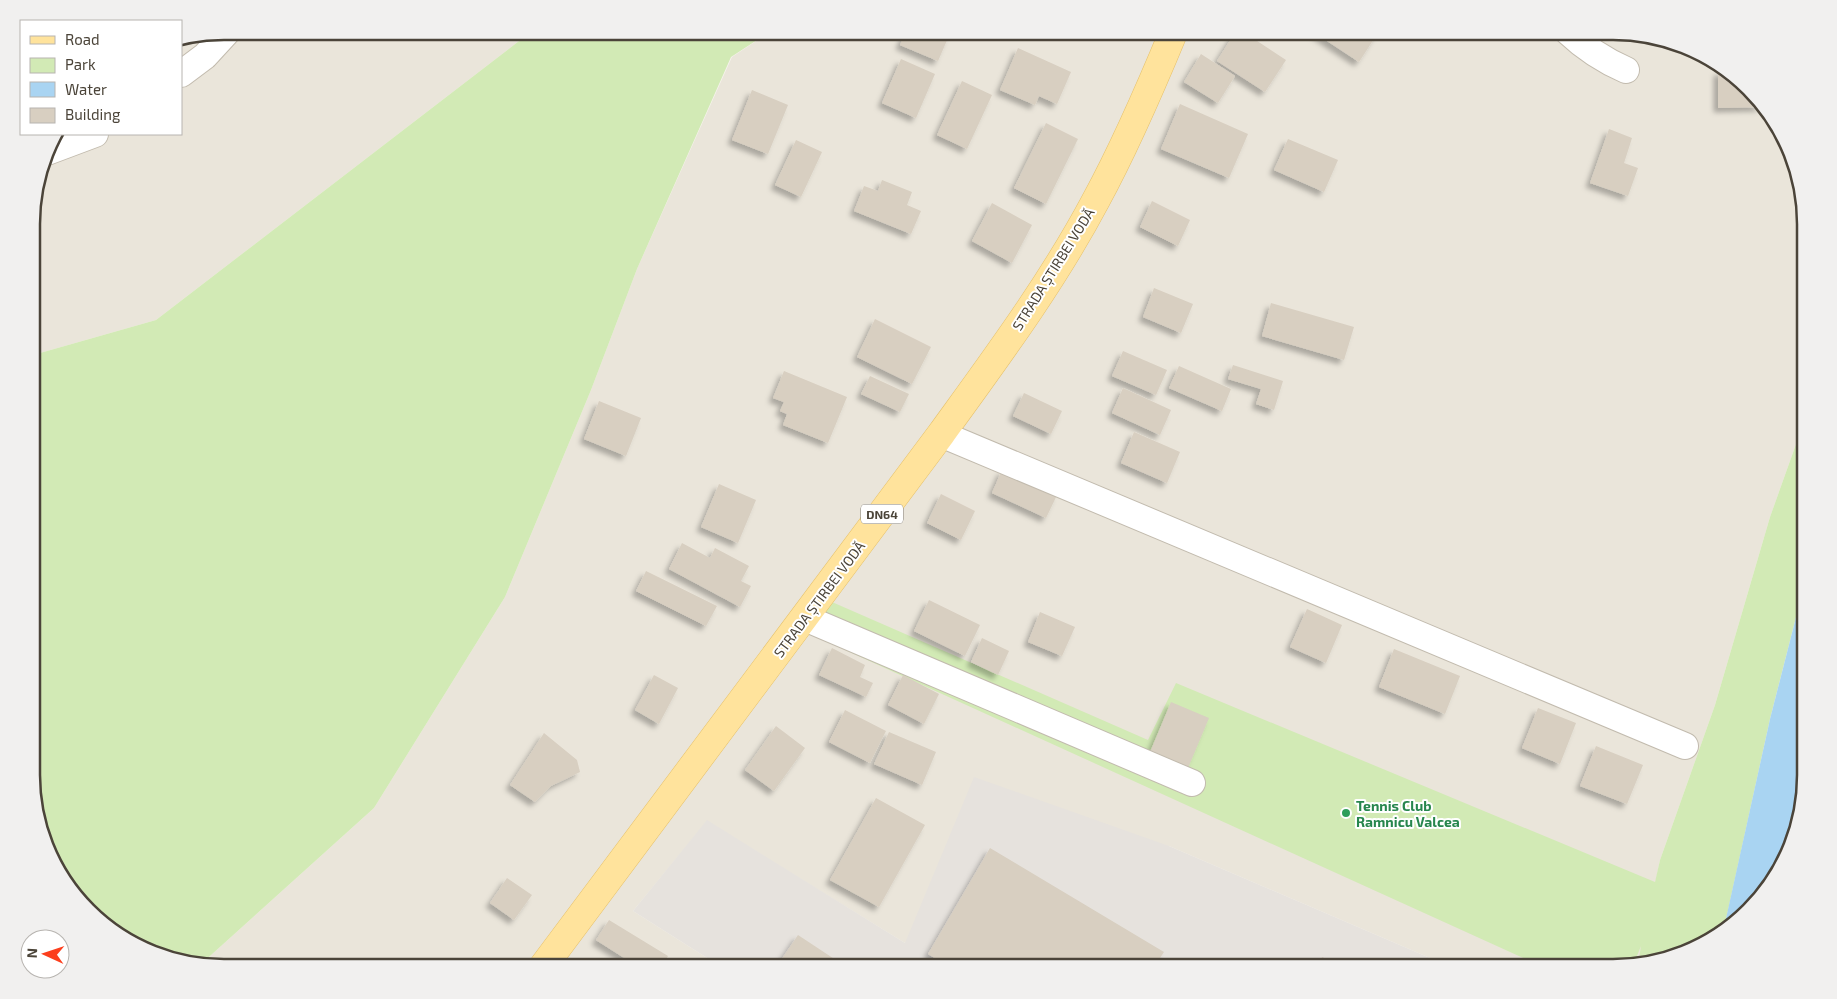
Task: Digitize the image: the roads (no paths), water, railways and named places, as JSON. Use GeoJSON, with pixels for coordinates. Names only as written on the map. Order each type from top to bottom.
{"type":"FeatureCollection","features":[{"type":"Feature","properties":{"kind":"main road","name":"STRADA ȘTIRBEI VODĂ"},"geometry":{"type":"LineString","coordinates":[[549,959],[805,618],[1011,337],[1072,242],[1096,200],[1139,114],[1170,40]]}},
{"type":"Feature","properties":{"kind":"street"},"geometry":{"type":"LineString","coordinates":[[182,73],[205,56],[220,40]]}},
{"type":"Feature","properties":{"kind":"street"},"geometry":{"type":"LineString","coordinates":[[1577,40],[1606,61],[1626,70]]}},
{"type":"Feature","properties":{"kind":"street"},"geometry":{"type":"LineString","coordinates":[[56,149],[92,135]]}},
{"type":"Feature","properties":{"kind":"street"},"geometry":{"type":"LineString","coordinates":[[941,434],[1685,746]]}},
{"type":"Feature","properties":{"kind":"street"},"geometry":{"type":"LineString","coordinates":[[805,618],[1192,783]]}},
{"type":"Feature","properties":{"kind":"water"},"geometry":{"type":"Polygon","coordinates":[[[1797,613],[1797,787],[1791,823],[1783,846],[1766,877],[1743,905],[1726,921],[1770,719],[1797,613]]]}},
{"type":"Feature","properties":{"kind":"place","name":"Tennis Club Ramnicu Valcea"},"geometry":{"type":"Point","coordinates":[1346,813]}}]}
